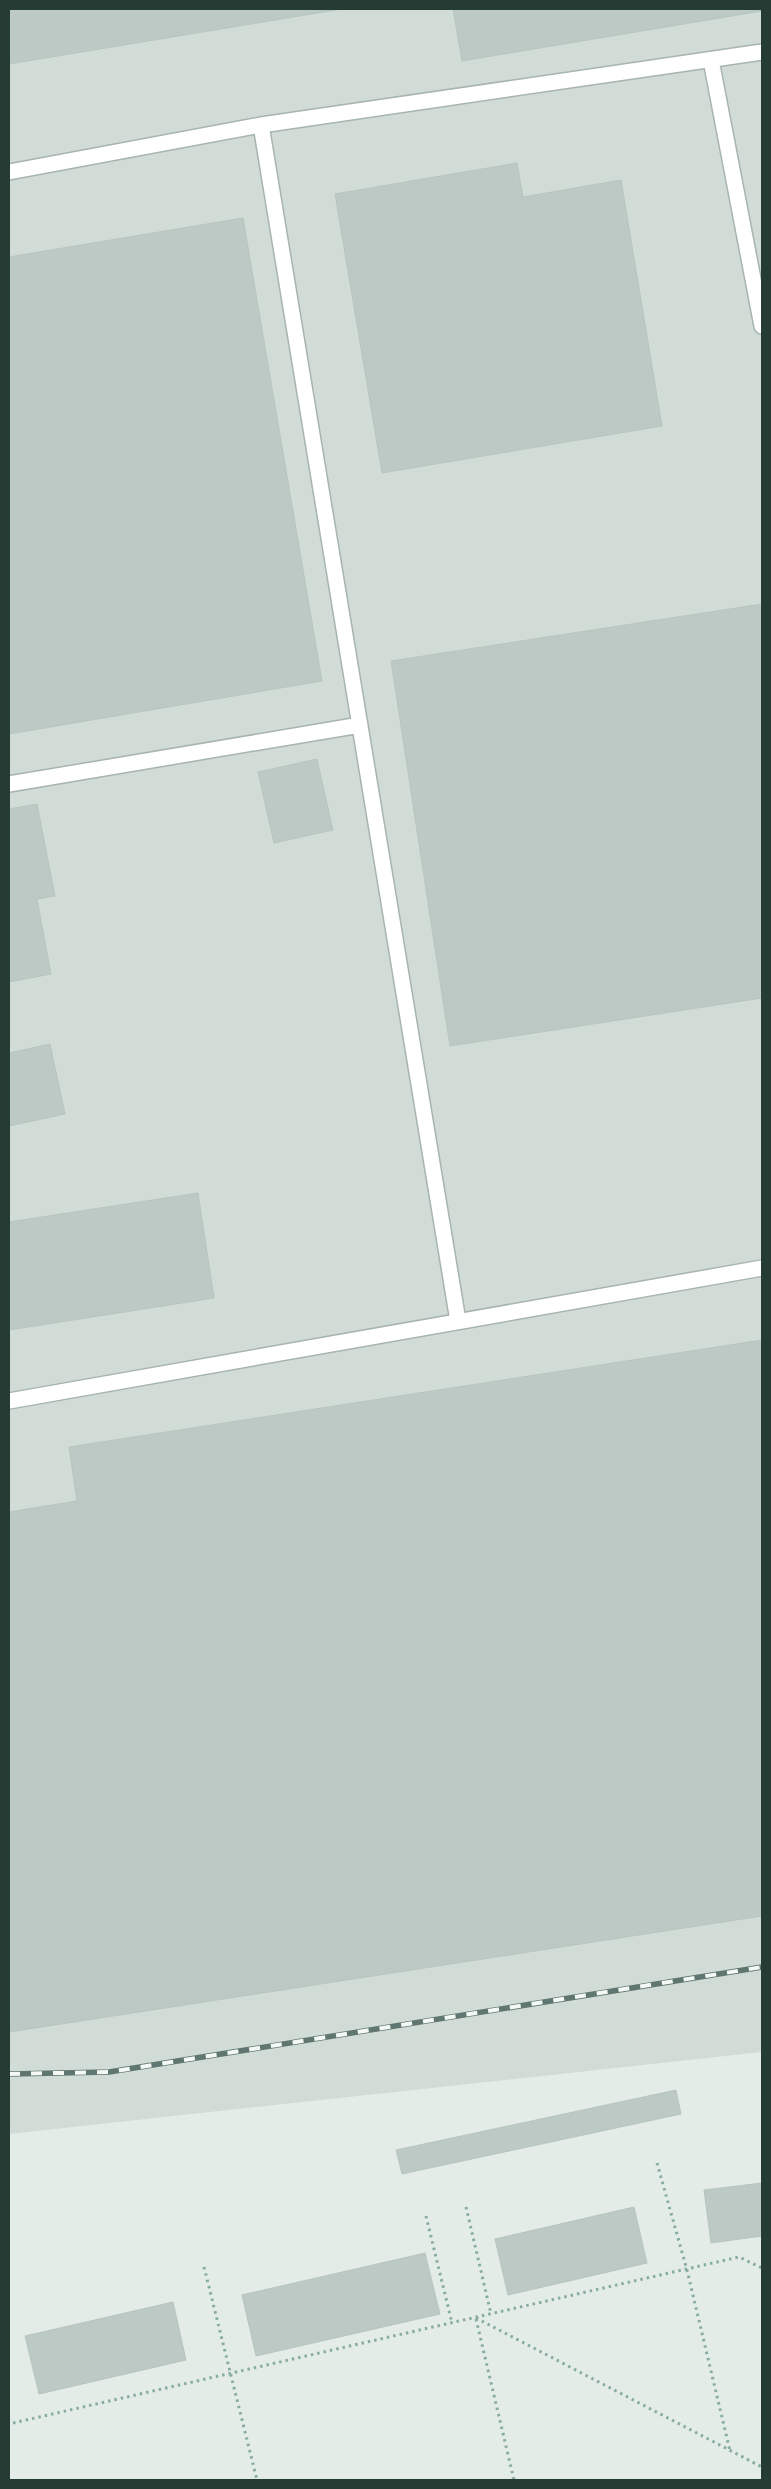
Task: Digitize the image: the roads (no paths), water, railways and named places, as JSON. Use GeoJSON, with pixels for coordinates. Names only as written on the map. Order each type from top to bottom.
{"type":"FeatureCollection","features":[{"type":"Feature","properties":{"kind":"lane"},"geometry":{"type":"LineString","coordinates":[[9,172],[261,126],[762,52]]}},
{"type":"Feature","properties":{"kind":"lane"},"geometry":{"type":"LineString","coordinates":[[711,60],[762,326]]}},
{"type":"Feature","properties":{"kind":"lane"},"geometry":{"type":"LineString","coordinates":[[261,126],[458,1321]]}},
{"type":"Feature","properties":{"kind":"lane"},"geometry":{"type":"LineString","coordinates":[[9,784],[360,725]]}},
{"type":"Feature","properties":{"kind":"lane"},"geometry":{"type":"LineString","coordinates":[[9,1401],[762,1268]]}},
{"type":"Feature","properties":{"kind":"railway"},"geometry":{"type":"LineString","coordinates":[[9,2074],[109,2072],[762,1967]]}}]}
